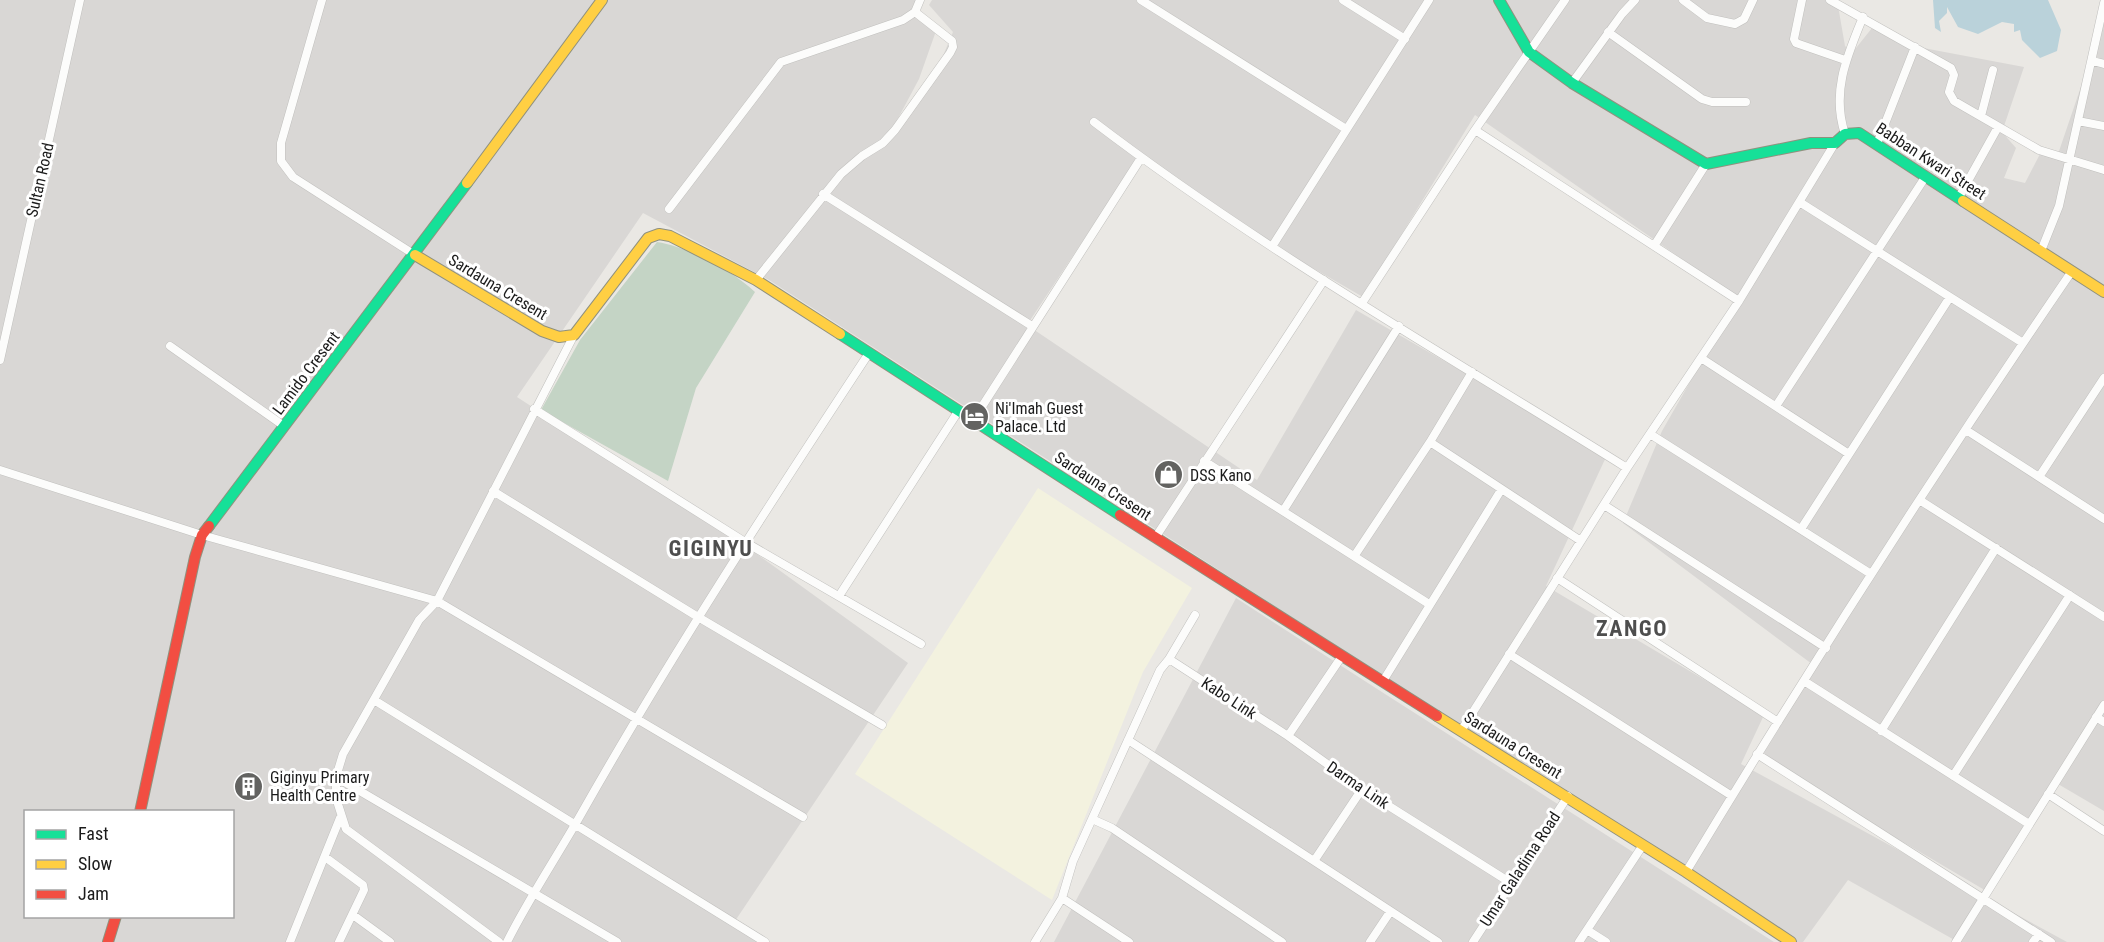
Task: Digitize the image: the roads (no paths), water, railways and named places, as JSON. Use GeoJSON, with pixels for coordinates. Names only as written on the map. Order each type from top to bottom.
{"type":"FeatureCollection","features":[{"type":"Feature","properties":{"kind":"street","name":"Sultan Road"},"geometry":{"type":"LineString","coordinates":[[0,360],[80,0]]}},
{"type":"Feature","properties":{"kind":"street"},"geometry":{"type":"LineString","coordinates":[[322,0],[281,143],[281,161],[293,177],[415,255]]}},
{"type":"Feature","properties":{"kind":"street","name":"Lamido Cresent"},"geometry":{"type":"LineString","coordinates":[[140,810],[195,557],[202,535],[415,255],[602,0]]}},
{"type":"Feature","properties":{"kind":"street"},"geometry":{"type":"LineString","coordinates":[[669,209],[781,62],[903,20],[915,12],[920,0]]}},
{"type":"Feature","properties":{"kind":"street"},"geometry":{"type":"LineString","coordinates":[[1141,0],[1346,129]]}},
{"type":"Feature","properties":{"kind":"street"},"geometry":{"type":"LineString","coordinates":[[1343,0],[1405,39]]}},
{"type":"Feature","properties":{"kind":"street"},"geometry":{"type":"LineString","coordinates":[[1273,245],[1429,0]]}},
{"type":"Feature","properties":{"kind":"street"},"geometry":{"type":"LineString","coordinates":[[1499,0],[1528,52],[1572,83],[1706,164],[1811,143],[1835,143]]}},
{"type":"Feature","properties":{"kind":"street"},"geometry":{"type":"LineString","coordinates":[[1362,303],[1565,0]]}},
{"type":"Feature","properties":{"kind":"street"},"geometry":{"type":"LineString","coordinates":[[1572,83],[1608,32],[1635,0]]}},
{"type":"Feature","properties":{"kind":"street"},"geometry":{"type":"LineString","coordinates":[[1683,0],[1707,18],[1735,24],[1744,19],[1753,0]]}},
{"type":"Feature","properties":{"kind":"street"},"geometry":{"type":"LineString","coordinates":[[1802,0],[1794,39],[1796,43],[1845,60]]}},
{"type":"Feature","properties":{"kind":"street"},"geometry":{"type":"LineString","coordinates":[[1833,1],[1951,68],[1954,75],[1949,92],[1950,97],[1998,127],[2039,150],[2069,157],[2104,170]]}},
{"type":"Feature","properties":{"kind":"street"},"geometry":{"type":"LineString","coordinates":[[2041,251],[2059,206],[2104,7]]}},
{"type":"Feature","properties":{"kind":"street"},"geometry":{"type":"LineString","coordinates":[[756,280],[841,174],[883,143],[895,130],[950,53],[953,47],[952,41],[915,12]]}},
{"type":"Feature","properties":{"kind":"street"},"geometry":{"type":"LineString","coordinates":[[1461,731],[1627,468],[1739,301],[1801,203],[1835,143],[1845,134],[1838,112],[1845,60],[1863,17]]}},
{"type":"Feature","properties":{"kind":"street"},"geometry":{"type":"LineString","coordinates":[[1608,32],[1702,99],[1712,102],[1746,102]]}},
{"type":"Feature","properties":{"kind":"street"},"geometry":{"type":"LineString","coordinates":[[1877,144],[1915,47]]}},
{"type":"Feature","properties":{"kind":"street"},"geometry":{"type":"LineString","coordinates":[[2092,61],[2104,64]]}},
{"type":"Feature","properties":{"kind":"street"},"geometry":{"type":"LineString","coordinates":[[1981,116],[1993,70]]}},
{"type":"Feature","properties":{"kind":"street"},"geometry":{"type":"LineString","coordinates":[[2078,121],[2104,126]]}},
{"type":"Feature","properties":{"kind":"street"},"geometry":{"type":"LineString","coordinates":[[1094,122],[1141,158],[1324,280],[1627,468]]}},
{"type":"Feature","properties":{"kind":"street"},"geometry":{"type":"LineString","coordinates":[[1959,197],[1998,127]]}},
{"type":"Feature","properties":{"kind":"street"},"geometry":{"type":"LineString","coordinates":[[1476,130],[1739,301]]}},
{"type":"Feature","properties":{"kind":"street","name":"Babban Kwari Street"},"geometry":{"type":"LineString","coordinates":[[1845,134],[1859,133],[2104,292]]}},
{"type":"Feature","properties":{"kind":"street"},"geometry":{"type":"LineString","coordinates":[[974,419],[1141,158]]}},
{"type":"Feature","properties":{"kind":"street"},"geometry":{"type":"LineString","coordinates":[[1654,246],[1706,164]]}},
{"type":"Feature","properties":{"kind":"street"},"geometry":{"type":"LineString","coordinates":[[1776,406],[1926,176]]}},
{"type":"Feature","properties":{"kind":"street"},"geometry":{"type":"LineString","coordinates":[[823,194],[1032,326]]}},
{"type":"Feature","properties":{"kind":"street"},"geometry":{"type":"LineString","coordinates":[[1801,203],[2023,343]]}},
{"type":"Feature","properties":{"kind":"street","name":"Sardauna Cresent"},"geometry":{"type":"LineString","coordinates":[[415,255],[542,331],[559,338],[574,335],[648,238],[658,234],[670,236],[756,280],[1155,538],[1568,796],[1791,942]]}},
{"type":"Feature","properties":{"kind":"street"},"geometry":{"type":"LineString","coordinates":[[1686,872],[1756,754],[1826,648],[1871,574],[2072,271]]}},
{"type":"Feature","properties":{"kind":"street"},"geometry":{"type":"LineString","coordinates":[[1155,538],[1324,280]]}},
{"type":"Feature","properties":{"kind":"street"},"geometry":{"type":"LineString","coordinates":[[1800,529],[1950,297]]}},
{"type":"Feature","properties":{"kind":"street"},"geometry":{"type":"LineString","coordinates":[[1283,511],[1399,326]]}},
{"type":"Feature","properties":{"kind":"street"},"geometry":{"type":"LineString","coordinates":[[499,942],[354,837],[340,818],[336,798],[336,777],[343,754],[418,620],[437,602],[534,409],[574,335]]}},
{"type":"Feature","properties":{"kind":"street"},"geometry":{"type":"LineString","coordinates":[[170,346],[284,426]]}},
{"type":"Feature","properties":{"kind":"street"},"geometry":{"type":"LineString","coordinates":[[507,942],[532,893],[698,617],[870,353]]}},
{"type":"Feature","properties":{"kind":"street"},"geometry":{"type":"LineString","coordinates":[[1701,358],[1849,454]]}},
{"type":"Feature","properties":{"kind":"street"},"geometry":{"type":"LineString","coordinates":[[1354,555],[1430,442],[1472,372]]}},
{"type":"Feature","properties":{"kind":"street"},"geometry":{"type":"LineString","coordinates":[[2039,477],[2104,378]]}},
{"type":"Feature","properties":{"kind":"street"},"geometry":{"type":"LineString","coordinates":[[534,409],[745,542],[921,644]]}},
{"type":"Feature","properties":{"kind":"street"},"geometry":{"type":"LineString","coordinates":[[839,596],[959,410]]}},
{"type":"Feature","properties":{"kind":"street"},"geometry":{"type":"LineString","coordinates":[[1966,430],[2104,519]]}},
{"type":"Feature","properties":{"kind":"street"},"geometry":{"type":"LineString","coordinates":[[1650,434],[1871,574]]}},
{"type":"Feature","properties":{"kind":"street"},"geometry":{"type":"LineString","coordinates":[[1430,442],[1581,541]]}},
{"type":"Feature","properties":{"kind":"street"},"geometry":{"type":"LineString","coordinates":[[1204,461],[1429,604]]}},
{"type":"Feature","properties":{"kind":"street"},"geometry":{"type":"LineString","coordinates":[[0,470],[202,535],[437,602],[803,817]]}},
{"type":"Feature","properties":{"kind":"street"},"geometry":{"type":"LineString","coordinates":[[1383,681],[1500,490]]}},
{"type":"Feature","properties":{"kind":"street"},"geometry":{"type":"LineString","coordinates":[[493,491],[698,617],[882,725]]}},
{"type":"Feature","properties":{"kind":"street"},"geometry":{"type":"LineString","coordinates":[[1921,501],[2104,617]]}},
{"type":"Feature","properties":{"kind":"street"},"geometry":{"type":"LineString","coordinates":[[1604,505],[1826,648]]}},
{"type":"Feature","properties":{"kind":"street"},"geometry":{"type":"LineString","coordinates":[[1881,731],[1996,548]]}},
{"type":"Feature","properties":{"kind":"street"},"geometry":{"type":"LineString","coordinates":[[1557,578],[1778,722]]}},
{"type":"Feature","properties":{"kind":"street"},"geometry":{"type":"LineString","coordinates":[[1953,776],[2070,595]]}},
{"type":"Feature","properties":{"kind":"street"},"geometry":{"type":"LineString","coordinates":[[1035,942],[1062,898],[1073,861],[1160,670],[1195,615]]}},
{"type":"Feature","properties":{"kind":"street"},"geometry":{"type":"LineString","coordinates":[[1509,654],[1732,796]]}},
{"type":"Feature","properties":{"kind":"street"},"geometry":{"type":"LineString","coordinates":[[1288,736],[1342,656]]}},
{"type":"Feature","properties":{"kind":"street","name":"Kabo Link"},"geometry":{"type":"LineString","coordinates":[[1169,659],[1288,736]]}},
{"type":"Feature","properties":{"kind":"street"},"geometry":{"type":"LineString","coordinates":[[1804,681],[2030,824]]}},
{"type":"Feature","properties":{"kind":"street"},"geometry":{"type":"LineString","coordinates":[[374,700],[765,942]]}},
{"type":"Feature","properties":{"kind":"street"},"geometry":{"type":"LineString","coordinates":[[1956,942],[2104,705]]}},
{"type":"Feature","properties":{"kind":"street"},"geometry":{"type":"LineString","coordinates":[[2096,717],[2104,722]]}},
{"type":"Feature","properties":{"kind":"street","name":"Darma Link"},"geometry":{"type":"LineString","coordinates":[[1288,736],[1362,789],[1512,883]]}},
{"type":"Feature","properties":{"kind":"street"},"geometry":{"type":"LineString","coordinates":[[1128,740],[1438,942]]}},
{"type":"Feature","properties":{"kind":"street"},"geometry":{"type":"LineString","coordinates":[[1756,754],[2051,942]]}},
{"type":"Feature","properties":{"kind":"street"},"geometry":{"type":"LineString","coordinates":[[336,777],[618,942]]}},
{"type":"Feature","properties":{"kind":"street"},"geometry":{"type":"LineString","coordinates":[[1314,861],[1362,789]]}},
{"type":"Feature","properties":{"kind":"street"},"geometry":{"type":"LineString","coordinates":[[2048,794],[2104,831]]}},
{"type":"Feature","properties":{"kind":"street","name":"Umar Galadima Road"},"geometry":{"type":"LineString","coordinates":[[1473,942],[1568,796]]}},
{"type":"Feature","properties":{"kind":"street"},"geometry":{"type":"LineString","coordinates":[[292,941],[340,818]]}},
{"type":"Feature","properties":{"kind":"street"},"geometry":{"type":"LineString","coordinates":[[1092,819],[1112,828],[1271,939],[1282,942]]}},
{"type":"Feature","properties":{"kind":"street"},"geometry":{"type":"LineString","coordinates":[[1579,942],[1643,845]]}},
{"type":"Feature","properties":{"kind":"street"},"geometry":{"type":"LineString","coordinates":[[325,858],[363,885],[364,890],[339,942]]}},
{"type":"Feature","properties":{"kind":"street"},"geometry":{"type":"LineString","coordinates":[[1062,898],[1129,942]]}},
{"type":"Feature","properties":{"kind":"street"},"geometry":{"type":"LineString","coordinates":[[1370,942],[1390,912]]}},
{"type":"Feature","properties":{"kind":"street"},"geometry":{"type":"LineString","coordinates":[[353,915],[390,942]]}},
{"type":"Feature","properties":{"kind":"street"},"geometry":{"type":"LineString","coordinates":[[108,942],[115,918]]}},
{"type":"Feature","properties":{"kind":"street"},"geometry":{"type":"LineString","coordinates":[[1587,930],[1606,942]]}},
{"type":"Feature","properties":{"kind":"street"},"geometry":{"type":"LineString","coordinates":[[2033,942],[2039,934]]}},
{"type":"Feature","properties":{"kind":"water"},"geometry":{"type":"Polygon","coordinates":[[[1933,0],[2048,0],[2061,30],[2057,51],[2040,58],[2022,40],[2020,30],[2014,32],[2014,24],[2002,22],[1978,34],[1958,27],[1947,7],[1947,13],[1939,21],[1941,32],[1935,28],[1933,0]]]}},
{"type":"Feature","properties":{"kind":"place","name":"Ni'Imah Guest Palace. Ltd"},"geometry":{"type":"Point","coordinates":[974,417]}},
{"type":"Feature","properties":{"kind":"place","name":"DSS Kano"},"geometry":{"type":"Point","coordinates":[1169,475]}},
{"type":"Feature","properties":{"kind":"place","name":"Giginyu Primary Health Centre"},"geometry":{"type":"Point","coordinates":[249,786]}},
{"type":"Feature","properties":{"kind":"district","name":"GIGINYU"},"geometry":{"type":"Point","coordinates":[711,548]}},
{"type":"Feature","properties":{"kind":"district","name":"ZANGO"},"geometry":{"type":"Point","coordinates":[1632,628]}}]}
